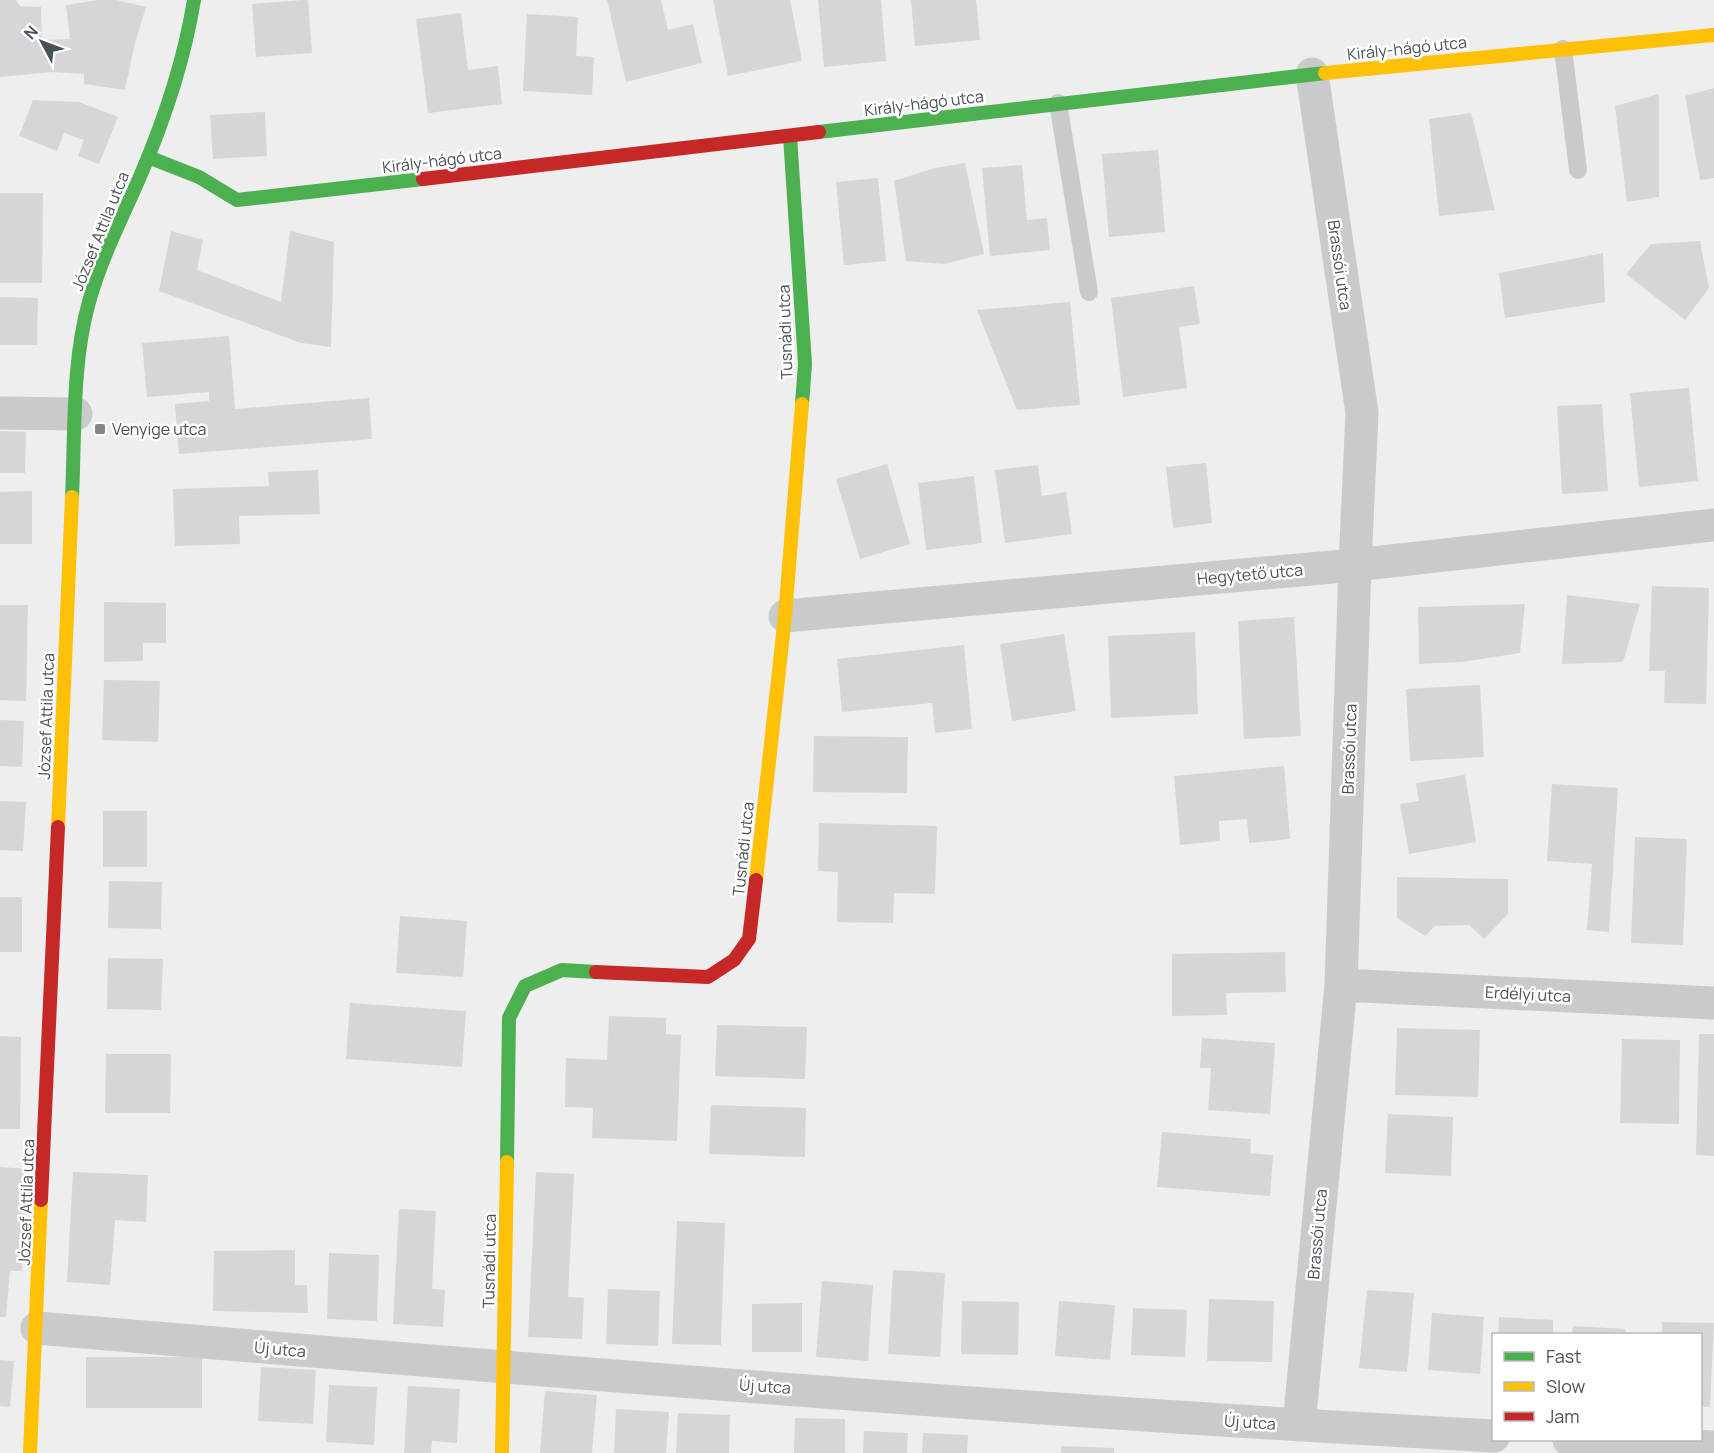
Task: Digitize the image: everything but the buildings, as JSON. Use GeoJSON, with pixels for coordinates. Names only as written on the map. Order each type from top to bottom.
{"type":"FeatureCollection","features":[{"type":"Feature","properties":{"kind":"street","name":"József Attila utca"},"geometry":{"type":"LineString","coordinates":[[30,1453],[76,414],[83,324],[101,266],[148,157],[172,92],[191,24],[194,0]]}},
{"type":"Feature","properties":{"kind":"street","name":"Király-hágó utca"},"geometry":{"type":"LineString","coordinates":[[148,157],[199,177],[237,200],[1312,74],[1714,35]]}},
{"type":"Feature","properties":{"kind":"street","name":"Brassói utca"},"geometry":{"type":"LineString","coordinates":[[1299,1425],[1341,985],[1362,413],[1312,74]]}},
{"type":"Feature","properties":{"kind":"street","name":"Tusnádi utca"},"geometry":{"type":"LineString","coordinates":[[502,1453],[509,1018],[525,986],[562,970],[708,977],[734,960],[749,939],[785,616],[805,364],[790,135]]}},
{"type":"Feature","properties":{"kind":"street"},"geometry":{"type":"LineString","coordinates":[[0,413],[76,414]]}},
{"type":"Feature","properties":{"kind":"street","name":"Hegytető utca"},"geometry":{"type":"LineString","coordinates":[[785,616],[1355,565],[1714,525]]}},
{"type":"Feature","properties":{"kind":"street","name":"Erdélyi utca"},"geometry":{"type":"LineString","coordinates":[[1341,985],[1714,1003]]}},
{"type":"Feature","properties":{"kind":"street","name":"Új utca"},"geometry":{"type":"LineString","coordinates":[[37,1328],[504,1367],[1299,1425],[1492,1436]]}},
{"type":"Feature","properties":{"kind":"street"},"geometry":{"type":"LineString","coordinates":[[1590,1441],[1714,1447]]}},
{"type":"Feature","properties":{"kind":"lane"},"geometry":{"type":"LineString","coordinates":[[1563,49],[1578,170]]}},
{"type":"Feature","properties":{"kind":"lane"},"geometry":{"type":"LineString","coordinates":[[1058,103],[1089,292]]}},
{"type":"Feature","properties":{"kind":"traffic: fast"},"geometry":{"type":"LineString","coordinates":[[72,497],[77,373],[89,302],[105,255],[165,113],[185,46],[194,0]]}},
{"type":"Feature","properties":{"kind":"traffic: fast"},"geometry":{"type":"LineString","coordinates":[[819,132],[1325,73]]}},
{"type":"Feature","properties":{"kind":"traffic: fast"},"geometry":{"type":"LineString","coordinates":[[790,136],[805,364],[802,404]]}},
{"type":"Feature","properties":{"kind":"traffic: fast"},"geometry":{"type":"LineString","coordinates":[[148,157],[199,177],[237,200],[423,179]]}},
{"type":"Feature","properties":{"kind":"traffic: fast"},"geometry":{"type":"LineString","coordinates":[[507,1162],[509,1018],[525,986],[562,970],[596,972]]}},
{"type":"Feature","properties":{"kind":"traffic: slow"},"geometry":{"type":"LineString","coordinates":[[1325,73],[1714,35]]}},
{"type":"Feature","properties":{"kind":"traffic: slow"},"geometry":{"type":"LineString","coordinates":[[756,880],[785,616],[802,404]]}},
{"type":"Feature","properties":{"kind":"traffic: slow"},"geometry":{"type":"LineString","coordinates":[[58,827],[72,497]]}},
{"type":"Feature","properties":{"kind":"traffic: slow"},"geometry":{"type":"LineString","coordinates":[[502,1453],[507,1162]]}},
{"type":"Feature","properties":{"kind":"traffic: slow"},"geometry":{"type":"LineString","coordinates":[[30,1453],[41,1200]]}},
{"type":"Feature","properties":{"kind":"traffic: jam"},"geometry":{"type":"LineString","coordinates":[[423,179],[819,132]]}},
{"type":"Feature","properties":{"kind":"traffic: jam"},"geometry":{"type":"LineString","coordinates":[[41,1200],[58,827]]}},
{"type":"Feature","properties":{"kind":"traffic: jam"},"geometry":{"type":"LineString","coordinates":[[596,972],[708,977],[734,960],[749,939],[756,880]]}},
{"type":"Feature","properties":{"kind":"place","name":"Venyige utca"},"geometry":{"type":"Point","coordinates":[100,429]}}]}
